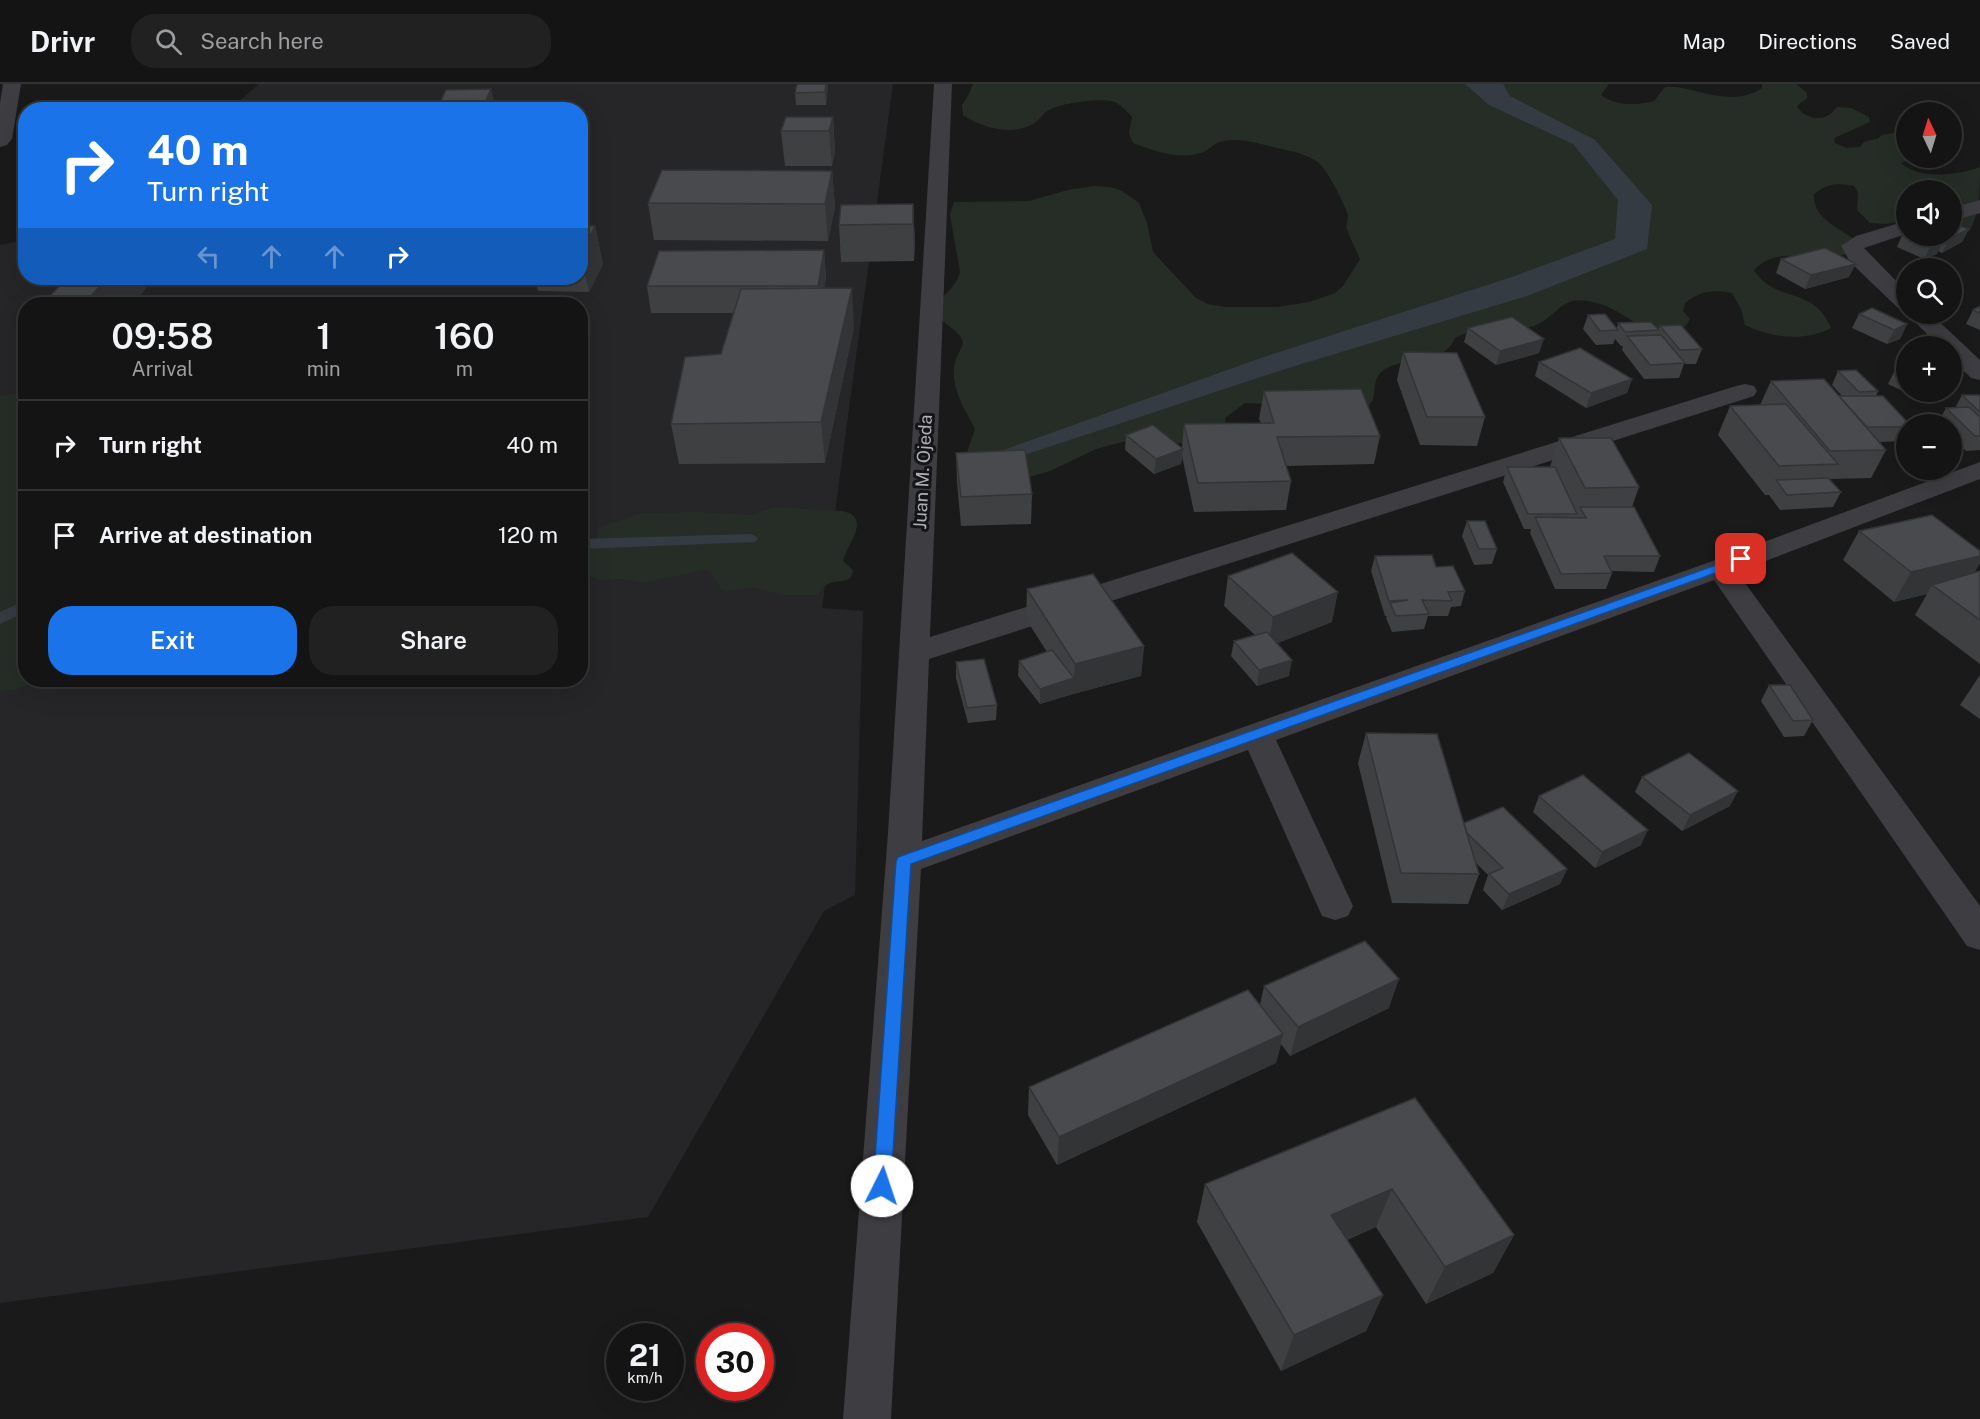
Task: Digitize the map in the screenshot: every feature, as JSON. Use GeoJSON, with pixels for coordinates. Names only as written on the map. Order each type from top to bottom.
{"type":"FeatureCollection","features":[{"type":"Feature","properties":{"kind":"street"},"geometry":{"type":"LineString","coordinates":[[2,140],[12,84]]}},
{"type":"Feature","properties":{"kind":"street","name":"Juan M. Ojeda"},"geometry":{"type":"LineString","coordinates":[[867,1419],[904,861],[943,84]]}},
{"type":"Feature","properties":{"kind":"street"},"geometry":{"type":"LineString","coordinates":[[1962,212],[1980,207]]}},
{"type":"Feature","properties":{"kind":"street"},"geometry":{"type":"LineString","coordinates":[[1896,230],[1863,240],[1852,246],[1858,257],[1896,293]]}},
{"type":"Feature","properties":{"kind":"street"},"geometry":{"type":"LineString","coordinates":[[1929,324],[1980,373]]}},
{"type":"Feature","properties":{"kind":"street"},"geometry":{"type":"LineString","coordinates":[[914,652],[1745,391]]}},
{"type":"Feature","properties":{"kind":"street"},"geometry":{"type":"LineString","coordinates":[[904,861],[1720,568],[1980,470]]}},
{"type":"Feature","properties":{"kind":"street"},"geometry":{"type":"LineString","coordinates":[[1720,568],[1980,935]]}},
{"type":"Feature","properties":{"kind":"street"},"geometry":{"type":"LineString","coordinates":[[1257,733],[1335,906]]}},
{"type":"Feature","properties":{"kind":"shaded area"},"geometry":{"type":"Polygon","coordinates":[[[259,84],[893,84],[822,608],[863,611],[855,895],[824,911],[648,1217],[0,1303],[0,245],[18,241],[18,285],[588,285],[588,102],[238,102],[259,84]]]}},
{"type":"Feature","properties":{"kind":"shaded area"},"geometry":{"type":"Polygon","coordinates":[[[973,84],[1609,84],[1601,95],[1607,99],[1620,103],[1640,104],[1654,101],[1666,87],[1724,97],[1737,97],[1762,88],[1762,84],[1796,84],[1807,93],[1807,98],[1797,106],[1806,115],[1816,118],[1825,117],[1837,107],[1851,108],[1869,117],[1870,122],[1834,138],[1835,143],[1847,148],[1860,147],[1864,142],[1877,139],[1882,135],[1896,134],[1896,168],[1909,168],[1928,174],[1951,174],[1980,167],[1980,184],[1975,219],[1968,232],[1962,231],[1962,180],[1896,180],[1896,222],[1886,224],[1870,223],[1857,210],[1858,192],[1854,186],[1833,185],[1814,194],[1815,203],[1822,216],[1856,241],[1850,253],[1838,256],[1776,258],[1764,262],[1754,270],[1772,287],[1814,305],[1824,315],[1831,328],[1821,332],[1788,337],[1766,333],[1745,325],[1741,309],[1732,293],[1725,292],[1707,292],[1690,299],[1685,303],[1683,311],[1690,319],[1686,326],[1669,329],[1644,326],[1602,304],[1572,301],[1533,326],[1519,329],[1474,330],[1455,338],[1444,352],[1436,356],[1389,367],[1378,376],[1371,403],[1366,409],[1245,403],[1225,418],[1226,428],[1192,444],[1130,440],[1096,449],[1050,471],[1015,481],[964,461],[975,429],[959,398],[954,378],[957,357],[963,341],[951,327],[937,317],[942,298],[956,281],[960,272],[950,215],[954,202],[1029,201],[1068,190],[1095,186],[1122,191],[1139,203],[1147,223],[1153,252],[1196,298],[1208,304],[1225,307],[1278,307],[1309,302],[1335,293],[1343,286],[1360,259],[1347,229],[1348,216],[1341,198],[1320,164],[1309,157],[1296,152],[1238,140],[1219,142],[1195,155],[1159,152],[1133,143],[1129,133],[1132,117],[1120,105],[1109,101],[1092,100],[1064,105],[1048,110],[1024,128],[997,129],[979,124],[963,115],[962,105],[973,84]]]}},
{"type":"Feature","properties":{"kind":"shaded area"},"geometry":{"type":"Polygon","coordinates":[[[1465,84],[1503,84],[1510,96],[1595,140],[1652,205],[1647,249],[1527,296],[1285,369],[997,464],[995,453],[1261,358],[1512,277],[1615,239],[1618,200],[1573,144],[1489,105],[1465,84]]]}},
{"type":"Feature","properties":{"kind":"shaded area"},"geometry":{"type":"Polygon","coordinates":[[[18,392],[18,687],[22,687],[0,691],[0,396],[18,392]]]}},
{"type":"Feature","properties":{"kind":"shaded area"},"geometry":{"type":"Polygon","coordinates":[[[775,507],[842,511],[851,514],[856,519],[857,526],[843,561],[853,570],[852,575],[847,580],[828,584],[817,595],[782,595],[753,587],[727,591],[721,589],[710,571],[704,570],[643,583],[627,579],[598,580],[588,574],[590,549],[598,542],[597,531],[600,527],[642,513],[699,512],[753,515],[775,507]]]}},
{"type":"Feature","properties":{"kind":"building"},"geometry":{"type":"Polygon","coordinates":[[[797,84],[826,84],[825,92],[795,93],[797,84]]]}},
{"type":"Feature","properties":{"kind":"building"},"geometry":{"type":"Polygon","coordinates":[[[491,89],[485,102],[440,102],[446,90],[491,89]]]}},
{"type":"Feature","properties":{"kind":"building"},"geometry":{"type":"Polygon","coordinates":[[[786,117],[833,117],[829,131],[781,131],[786,117]]]}},
{"type":"Feature","properties":{"kind":"building"},"geometry":{"type":"Polygon","coordinates":[[[662,170],[832,171],[825,204],[648,203],[662,170]]]}},
{"type":"Feature","properties":{"kind":"building"},"geometry":{"type":"Polygon","coordinates":[[[913,204],[913,224],[839,225],[841,205],[913,204]]]}},
{"type":"Feature","properties":{"kind":"building"},"geometry":{"type":"Polygon","coordinates":[[[588,226],[595,226],[588,240],[588,226]]]}},
{"type":"Feature","properties":{"kind":"building"},"geometry":{"type":"Polygon","coordinates":[[[1825,248],[1856,264],[1811,275],[1781,259],[1825,248]]]}},
{"type":"Feature","properties":{"kind":"building"},"geometry":{"type":"Polygon","coordinates":[[[824,250],[818,286],[647,286],[659,251],[824,250]]]}},
{"type":"Feature","properties":{"kind":"building"},"geometry":{"type":"Polygon","coordinates":[[[60,285],[101,285],[90,297],[49,297],[60,285]]]}},
{"type":"Feature","properties":{"kind":"building"},"geometry":{"type":"Polygon","coordinates":[[[852,288],[821,422],[671,424],[685,357],[721,354],[741,289],[852,288]]]}},
{"type":"Feature","properties":{"kind":"building"},"geometry":{"type":"Polygon","coordinates":[[[1980,306],[1980,313],[1973,310],[1980,306]]]}},
{"type":"Feature","properties":{"kind":"building"},"geometry":{"type":"Polygon","coordinates":[[[1872,308],[1896,319],[1896,324],[1907,324],[1894,330],[1859,314],[1872,308]]]}},
{"type":"Feature","properties":{"kind":"building"},"geometry":{"type":"Polygon","coordinates":[[[1605,314],[1618,330],[1600,331],[1588,315],[1605,314]]]}},
{"type":"Feature","properties":{"kind":"building"},"geometry":{"type":"Polygon","coordinates":[[[1512,317],[1544,339],[1500,351],[1468,328],[1512,317]]]}},
{"type":"Feature","properties":{"kind":"building"},"geometry":{"type":"Polygon","coordinates":[[[1651,322],[1659,330],[1625,332],[1618,323],[1651,322]]]}},
{"type":"Feature","properties":{"kind":"building"},"geometry":{"type":"Polygon","coordinates":[[[1681,325],[1702,349],[1680,350],[1660,326],[1681,325]]]}},
{"type":"Feature","properties":{"kind":"building"},"geometry":{"type":"Polygon","coordinates":[[[1661,335],[1685,363],[1650,365],[1627,336],[1661,335]]]}},
{"type":"Feature","properties":{"kind":"building"},"geometry":{"type":"Polygon","coordinates":[[[1580,348],[1632,379],[1591,393],[1539,362],[1580,348]]]}},
{"type":"Feature","properties":{"kind":"building"},"geometry":{"type":"Polygon","coordinates":[[[1403,352],[1457,353],[1485,417],[1427,417],[1403,352]]]}},
{"type":"Feature","properties":{"kind":"building"},"geometry":{"type":"Polygon","coordinates":[[[1856,370],[1878,391],[1859,392],[1838,371],[1856,370]]]}},
{"type":"Feature","properties":{"kind":"building"},"geometry":{"type":"Polygon","coordinates":[[[1824,379],[1886,450],[1830,451],[1771,381],[1824,379]]]}},
{"type":"Feature","properties":{"kind":"building"},"geometry":{"type":"Polygon","coordinates":[[[1361,389],[1380,436],[1277,437],[1291,481],[1198,483],[1184,424],[1274,423],[1264,391],[1361,389]]]}},
{"type":"Feature","properties":{"kind":"building"},"geometry":{"type":"Polygon","coordinates":[[[1962,395],[1980,395],[1980,412],[1962,395]]]}},
{"type":"Feature","properties":{"kind":"building"},"geometry":{"type":"Polygon","coordinates":[[[1839,396],[1883,396],[1900,414],[1896,414],[1896,427],[1867,427],[1839,396]]]}},
{"type":"Feature","properties":{"kind":"building"},"geometry":{"type":"Polygon","coordinates":[[[1786,404],[1838,464],[1779,466],[1730,406],[1786,404]]]}},
{"type":"Feature","properties":{"kind":"building"},"geometry":{"type":"Polygon","coordinates":[[[1969,407],[1980,417],[1980,436],[1975,436],[1962,423],[1962,414],[1952,414],[1946,408],[1969,407]]]}},
{"type":"Feature","properties":{"kind":"building"},"geometry":{"type":"Polygon","coordinates":[[[1153,425],[1183,449],[1156,459],[1126,435],[1153,425]]]}},
{"type":"Feature","properties":{"kind":"building"},"geometry":{"type":"Polygon","coordinates":[[[1559,438],[1611,438],[1639,487],[1585,488],[1559,438]]]}},
{"type":"Feature","properties":{"kind":"building"},"geometry":{"type":"Polygon","coordinates":[[[1025,450],[1032,494],[961,497],[956,453],[1025,450]]]}},
{"type":"Feature","properties":{"kind":"building"},"geometry":{"type":"Polygon","coordinates":[[[1507,467],[1555,467],[1577,514],[1528,514],[1507,467]]]}},
{"type":"Feature","properties":{"kind":"building"},"geometry":{"type":"Polygon","coordinates":[[[1828,478],[1841,492],[1787,495],[1776,480],[1828,478]]]}},
{"type":"Feature","properties":{"kind":"building"},"geometry":{"type":"Polygon","coordinates":[[[1580,507],[1634,507],[1660,556],[1604,556],[1612,573],[1561,574],[1535,517],[1586,518],[1580,507]]]}},
{"type":"Feature","properties":{"kind":"building"},"geometry":{"type":"Polygon","coordinates":[[[1932,515],[1980,551],[1980,556],[1911,572],[1859,531],[1932,515]]]}},
{"type":"Feature","properties":{"kind":"building"},"geometry":{"type":"Polygon","coordinates":[[[1467,521],[1485,521],[1497,549],[1479,549],[1467,521]]]}},
{"type":"Feature","properties":{"kind":"building"},"geometry":{"type":"Polygon","coordinates":[[[1292,553],[1338,592],[1273,617],[1228,576],[1292,553]]]}},
{"type":"Feature","properties":{"kind":"building"},"geometry":{"type":"Polygon","coordinates":[[[1432,555],[1436,567],[1453,566],[1465,591],[1448,592],[1452,601],[1422,600],[1429,614],[1396,616],[1390,603],[1408,600],[1389,601],[1375,556],[1432,555]]]}},
{"type":"Feature","properties":{"kind":"building"},"geometry":{"type":"Polygon","coordinates":[[[1980,571],[1980,620],[1932,585],[1980,571]]]}},
{"type":"Feature","properties":{"kind":"building"},"geometry":{"type":"Polygon","coordinates":[[[1093,574],[1144,646],[1075,664],[1027,589],[1093,574]]]}},
{"type":"Feature","properties":{"kind":"building"},"geometry":{"type":"Polygon","coordinates":[[[1267,632],[1292,660],[1259,670],[1234,641],[1267,632]]]}},
{"type":"Feature","properties":{"kind":"building"},"geometry":{"type":"Polygon","coordinates":[[[1052,650],[1074,678],[1040,689],[1019,661],[1052,650]]]}},
{"type":"Feature","properties":{"kind":"building"},"geometry":{"type":"Polygon","coordinates":[[[984,659],[997,705],[967,708],[956,662],[984,659]]]}},
{"type":"Feature","properties":{"kind":"building"},"geometry":{"type":"Polygon","coordinates":[[[1769,685],[1790,685],[1813,720],[1793,721],[1769,685]]]}},
{"type":"Feature","properties":{"kind":"building"},"geometry":{"type":"Polygon","coordinates":[[[1366,733],[1437,734],[1479,874],[1401,873],[1366,733]]]}},
{"type":"Feature","properties":{"kind":"building"},"geometry":{"type":"Polygon","coordinates":[[[1689,753],[1738,791],[1690,815],[1642,777],[1689,753]]]}},
{"type":"Feature","properties":{"kind":"building"},"geometry":{"type":"Polygon","coordinates":[[[1583,775],[1648,830],[1602,852],[1539,796],[1583,775]]]}},
{"type":"Feature","properties":{"kind":"building"},"geometry":{"type":"Polygon","coordinates":[[[1503,807],[1567,869],[1509,894],[1489,874],[1503,868],[1467,833],[1464,823],[1503,807]]]}},
{"type":"Feature","properties":{"kind":"building"},"geometry":{"type":"Polygon","coordinates":[[[1365,941],[1399,979],[1298,1027],[1264,986],[1365,941]]]}},
{"type":"Feature","properties":{"kind":"building"},"geometry":{"type":"Polygon","coordinates":[[[1248,990],[1283,1034],[1059,1137],[1029,1087],[1248,990]]]}},
{"type":"Feature","properties":{"kind":"building"},"geometry":{"type":"Polygon","coordinates":[[[1415,1098],[1514,1235],[1445,1267],[1392,1189],[1331,1215],[1383,1295],[1294,1335],[1205,1184],[1415,1098]]]}},
{"type":"Feature","properties":{"kind":"waterway"},"geometry":{"type":"LineString","coordinates":[[588,544],[750,539]]}},
{"type":"Feature","properties":{"kind":"waterway"},"geometry":{"type":"LineString","coordinates":[[0,619],[18,609]]}},
{"type":"Feature","properties":{"kind":"route"},"geometry":{"type":"LineString","coordinates":[[882,1186],[904,861],[1741,559]]}}]}
